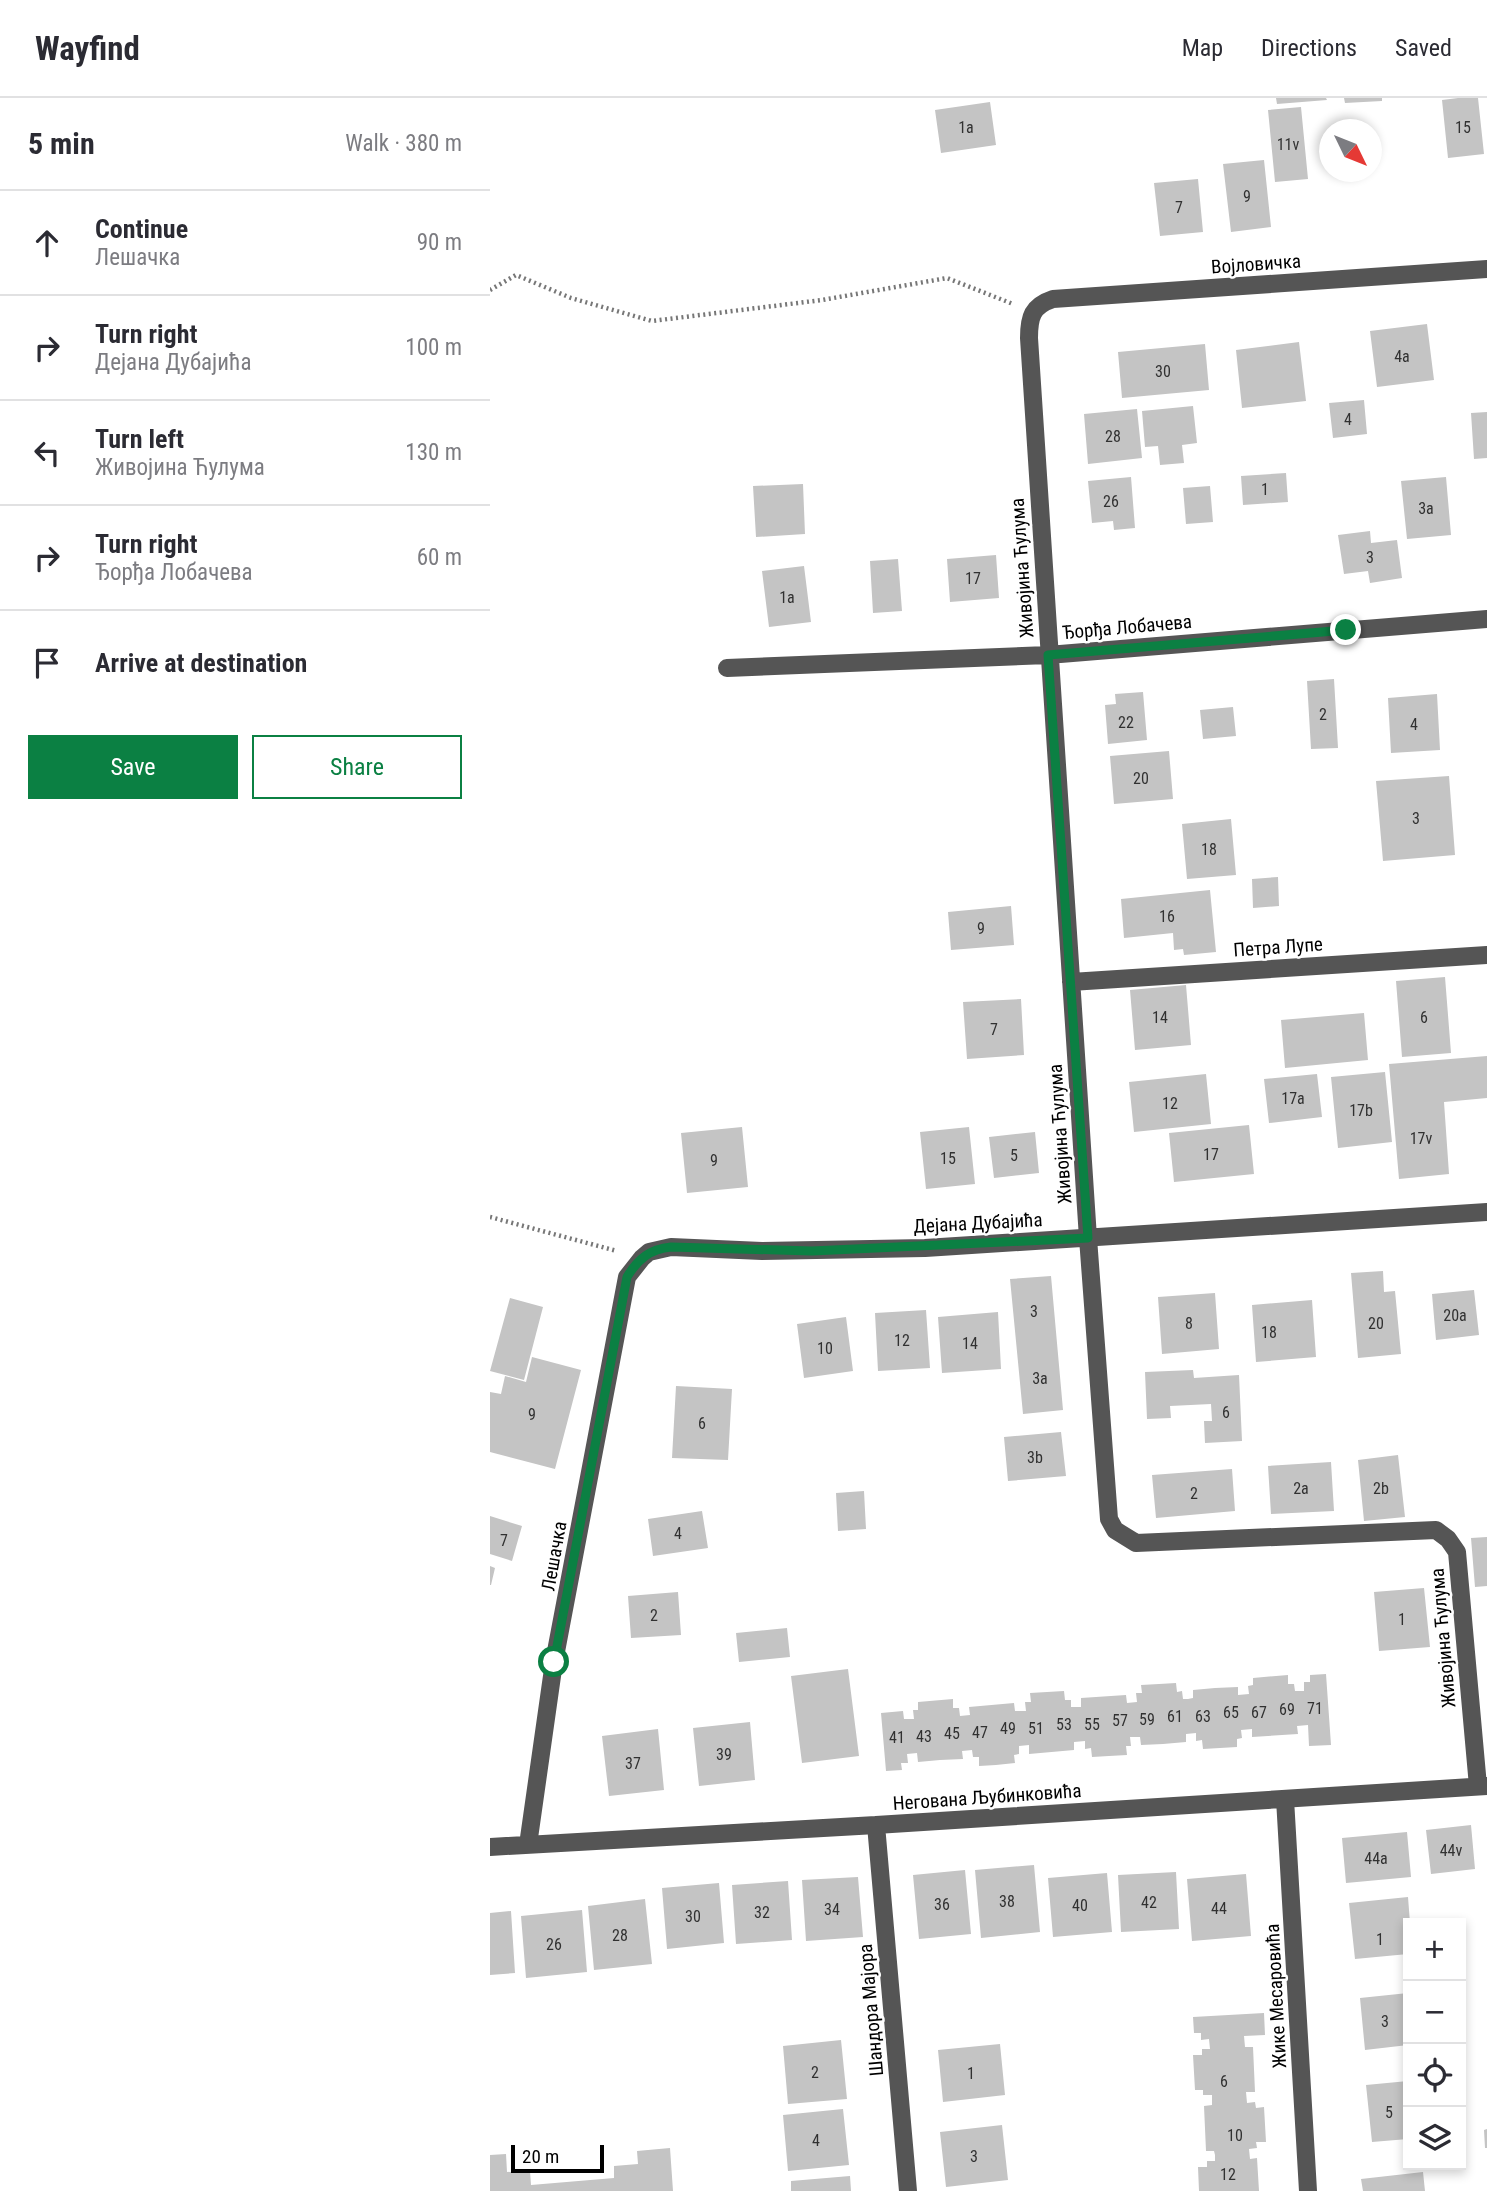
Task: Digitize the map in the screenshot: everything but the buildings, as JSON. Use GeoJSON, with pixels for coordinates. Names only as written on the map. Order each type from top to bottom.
{"type":"FeatureCollection","features":[{"type":"Feature","properties":{"kind":"street","name":"Војловичка"},"geometry":{"type":"LineString","coordinates":[[1033,312],[1041,303],[1053,299],[1487,269]]}},
{"type":"Feature","properties":{"kind":"street","name":"Живојина Ћулума"},"geometry":{"type":"LineString","coordinates":[[1033,312],[1029,338],[1048,655],[1109,1519],[1115,1530],[1136,1543],[1436,1530],[1448,1539],[1457,1552],[1482,1786]]}},
{"type":"Feature","properties":{"kind":"street","name":"Ђорђа Лобачева"},"geometry":{"type":"LineString","coordinates":[[727,668],[1048,655],[1487,619]]}},
{"type":"Feature","properties":{"kind":"street","name":"Петра Лупе"},"geometry":{"type":"LineString","coordinates":[[1071,982],[1487,955]]}},
{"type":"Feature","properties":{"kind":"street","name":"Дејана Дубајића"},"geometry":{"type":"LineString","coordinates":[[642,1258],[658,1249],[671,1247],[812,1251],[1088,1238],[1487,1212]]}},
{"type":"Feature","properties":{"kind":"street","name":"Лешачка"},"geometry":{"type":"LineString","coordinates":[[528,1845],[554,1662],[627,1277],[642,1258]]}},
{"type":"Feature","properties":{"kind":"street","name":"Негована Љубинковића"},"geometry":{"type":"LineString","coordinates":[[490,1847],[1482,1786]]}},
{"type":"Feature","properties":{"kind":"street","name":"Жике Месаровића"},"geometry":{"type":"LineString","coordinates":[[1285,1799],[1308,2191]]}},
{"type":"Feature","properties":{"kind":"street","name":"Шандора Мајора"},"geometry":{"type":"LineString","coordinates":[[876,1825],[908,2191]]}},
{"type":"Feature","properties":{"kind":"path"},"geometry":{"type":"LineString","coordinates":[[490,290],[516,275],[571,299],[652,321],[822,300],[947,278],[1033,312]]}},
{"type":"Feature","properties":{"kind":"path"},"geometry":{"type":"LineString","coordinates":[[490,1217],[642,1258]]}},
{"type":"Feature","properties":{"kind":"route"},"geometry":{"type":"LineString","coordinates":[[554,1662],[627,1277],[633,1266],[649,1252],[671,1247],[762,1251],[925,1248],[1088,1238],[1048,655],[1346,630]]}}]}
